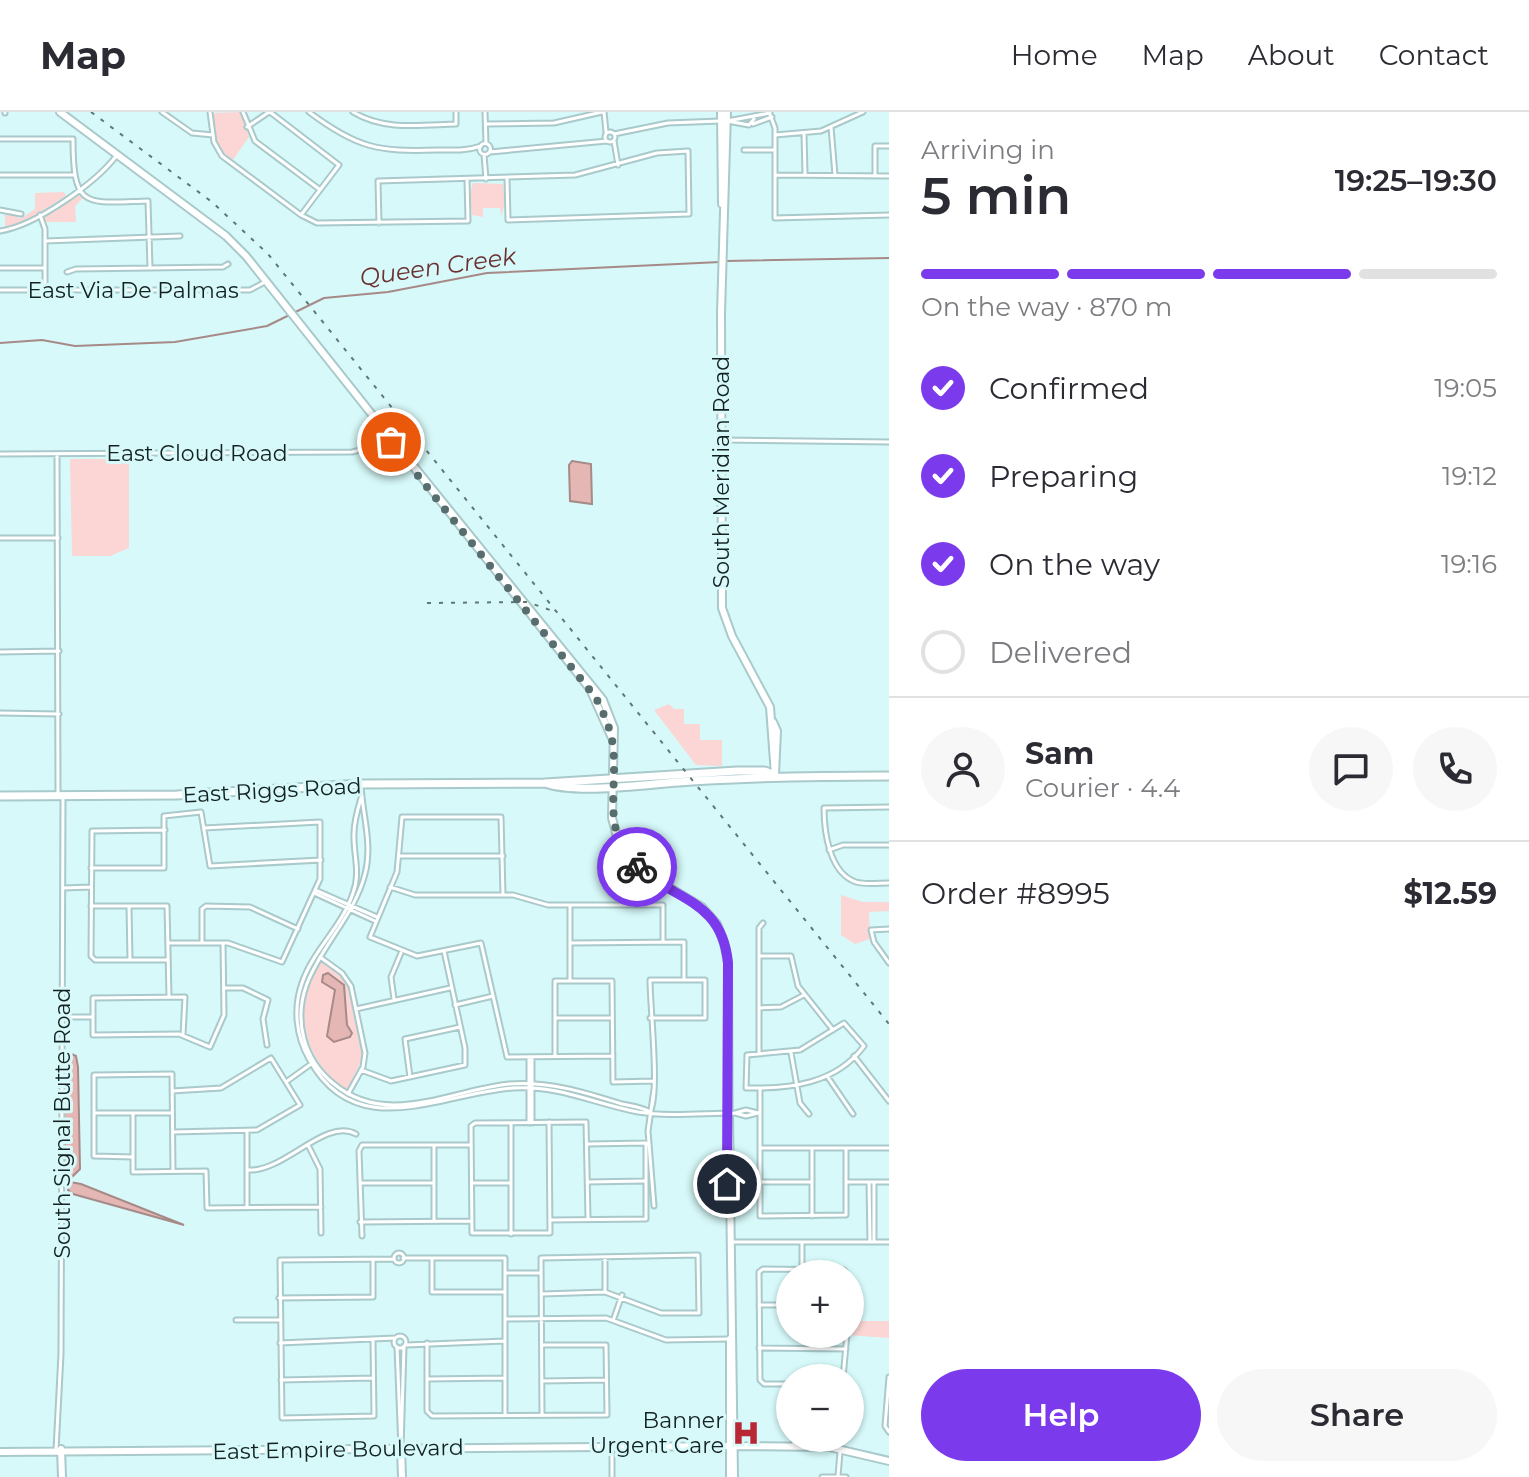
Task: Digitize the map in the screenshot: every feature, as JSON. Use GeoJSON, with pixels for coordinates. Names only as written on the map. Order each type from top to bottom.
{"type":"FeatureCollection","features":[{"type":"Feature","properties":{"kind":"main road"},"geometry":{"type":"LineString","coordinates":[[60,112],[226,236],[258,272],[603,704],[612,738]]}},
{"type":"Feature","properties":{"kind":"main road","name":"South Meridian Road"},"geometry":{"type":"LineString","coordinates":[[724,112],[723,613],[732,636],[764,691],[777,731],[775,775]]}},
{"type":"Feature","properties":{"kind":"main road"},"geometry":{"type":"LineString","coordinates":[[258,272],[281,300]]}},
{"type":"Feature","properties":{"kind":"main road"},"geometry":{"type":"LineString","coordinates":[[390,437],[603,704],[612,722],[614,830],[626,855],[648,876],[702,907],[717,924],[724,943],[728,963],[732,1113],[729,1189],[732,1477]]}},
{"type":"Feature","properties":{"kind":"main road","name":"East Riggs Road"},"geometry":{"type":"LineString","coordinates":[[0,796],[175,795],[361,784],[545,783],[555,787],[775,775],[889,776]]}},
{"type":"Feature","properties":{"kind":"main road"},"geometry":{"type":"LineString","coordinates":[[730,1339],[728,1420],[731,1446]]}},
{"type":"Feature","properties":{"kind":"main road","name":"East Empire Boulevard"},"geometry":{"type":"LineString","coordinates":[[0,1452],[776,1446]]}},
{"type":"Feature","properties":{"kind":"main road"},"geometry":{"type":"LineString","coordinates":[[401,1449],[402,1477]]}},
{"type":"Feature","properties":{"kind":"main road"},"geometry":{"type":"LineString","coordinates":[[58,1450],[62,1477]]}},
{"type":"Feature","properties":{"kind":"main road","name":"East Empire Boulevard"},"geometry":{"type":"LineString","coordinates":[[855,1452],[889,1461]]}},
{"type":"Feature","properties":{"kind":"street"},"geometry":{"type":"LineString","coordinates":[[162,112],[192,133],[213,135]]}},
{"type":"Feature","properties":{"kind":"street"},"geometry":{"type":"LineString","coordinates":[[210,112],[213,135],[222,156],[301,215],[324,224],[468,221],[467,179]]}},
{"type":"Feature","properties":{"kind":"street"},"geometry":{"type":"LineString","coordinates":[[243,112],[255,141],[320,190]]}},
{"type":"Feature","properties":{"kind":"street"},"geometry":{"type":"LineString","coordinates":[[247,127],[269,112],[339,165],[301,215]]}},
{"type":"Feature","properties":{"kind":"street"},"geometry":{"type":"LineString","coordinates":[[309,112],[343,137],[372,148],[474,149],[564,147],[599,141],[662,123],[724,121],[770,114]]}},
{"type":"Feature","properties":{"kind":"street"},"geometry":{"type":"LineString","coordinates":[[353,112],[364,119],[395,126],[456,124],[456,112]]}},
{"type":"Feature","properties":{"kind":"street"},"geometry":{"type":"LineString","coordinates":[[485,112],[486,179]]}},
{"type":"Feature","properties":{"kind":"street"},"geometry":{"type":"LineString","coordinates":[[486,124],[554,123],[603,112],[618,165]]}},
{"type":"Feature","properties":{"kind":"street"},"geometry":{"type":"LineString","coordinates":[[775,135],[804,134],[831,127],[863,112]]}},
{"type":"Feature","properties":{"kind":"street"},"geometry":{"type":"LineString","coordinates":[[724,121],[753,124],[770,114]]}},
{"type":"Feature","properties":{"kind":"street"},"geometry":{"type":"LineString","coordinates":[[770,114],[775,135],[775,218],[889,215]]}},
{"type":"Feature","properties":{"kind":"street"},"geometry":{"type":"LineString","coordinates":[[753,124],[754,118]]}},
{"type":"Feature","properties":{"kind":"street"},"geometry":{"type":"LineString","coordinates":[[831,127],[835,175]]}},
{"type":"Feature","properties":{"kind":"street"},"geometry":{"type":"LineString","coordinates":[[804,134],[805,175]]}},
{"type":"Feature","properties":{"kind":"street"},"geometry":{"type":"LineString","coordinates":[[0,139],[73,139],[73,175],[86,199],[95,203],[148,201],[150,268]]}},
{"type":"Feature","properties":{"kind":"street"},"geometry":{"type":"LineString","coordinates":[[875,176],[875,146],[889,146]]}},
{"type":"Feature","properties":{"kind":"street"},"geometry":{"type":"LineString","coordinates":[[744,150],[775,150]]}},
{"type":"Feature","properties":{"kind":"street"},"geometry":{"type":"LineString","coordinates":[[379,223],[378,181],[575,175],[657,153],[688,151],[689,214],[508,220],[507,178]]}},
{"type":"Feature","properties":{"kind":"street"},"geometry":{"type":"LineString","coordinates":[[0,231],[23,225],[40,215],[102,174],[117,155]]}},
{"type":"Feature","properties":{"kind":"street"},"geometry":{"type":"LineString","coordinates":[[0,175],[73,175]]}},
{"type":"Feature","properties":{"kind":"street"},"geometry":{"type":"LineString","coordinates":[[776,175],[889,176]]}},
{"type":"Feature","properties":{"kind":"street"},"geometry":{"type":"LineString","coordinates":[[0,210],[21,214]]}},
{"type":"Feature","properties":{"kind":"street"},"geometry":{"type":"LineString","coordinates":[[40,215],[45,241],[45,290]]}},
{"type":"Feature","properties":{"kind":"street"},"geometry":{"type":"LineString","coordinates":[[45,241],[180,236]]}},
{"type":"Feature","properties":{"kind":"street"},"geometry":{"type":"LineString","coordinates":[[67,272],[76,269],[223,267],[228,264]]}},
{"type":"Feature","properties":{"kind":"street"},"geometry":{"type":"LineString","coordinates":[[0,268],[45,268]]}},
{"type":"Feature","properties":{"kind":"street","name":"East Via De Palmas"},"geometry":{"type":"LineString","coordinates":[[0,290],[250,290],[265,282]]}},
{"type":"Feature","properties":{"kind":"street","name":"East Cloud Road"},"geometry":{"type":"LineString","coordinates":[[0,454],[352,452],[377,446],[390,437]]}},
{"type":"Feature","properties":{"kind":"street"},"geometry":{"type":"LineString","coordinates":[[721,440],[889,442]]}},
{"type":"Feature","properties":{"kind":"street","name":"South Signal Butte Road"},"geometry":{"type":"LineString","coordinates":[[57,454],[63,888],[58,1450]]}},
{"type":"Feature","properties":{"kind":"street"},"geometry":{"type":"LineString","coordinates":[[0,538],[58,538]]}},
{"type":"Feature","properties":{"kind":"street"},"geometry":{"type":"LineString","coordinates":[[0,652],[59,651]]}},
{"type":"Feature","properties":{"kind":"street"},"geometry":{"type":"LineString","coordinates":[[0,713],[59,714]]}},
{"type":"Feature","properties":{"kind":"street"},"geometry":{"type":"LineString","coordinates":[[361,784],[368,855],[364,879],[318,955],[306,981],[301,1008],[304,1039],[313,1063],[347,1096],[373,1104],[400,1106],[501,1085],[566,1087],[650,1112],[758,1113]]}},
{"type":"Feature","properties":{"kind":"street"},"geometry":{"type":"LineString","coordinates":[[349,907],[357,876],[354,834],[361,798]]}},
{"type":"Feature","properties":{"kind":"street"},"geometry":{"type":"LineString","coordinates":[[889,807],[824,808],[824,834],[829,850],[853,881],[889,883]]}},
{"type":"Feature","properties":{"kind":"street"},"geometry":{"type":"LineString","coordinates":[[91,868],[164,868],[166,815],[203,813],[210,866],[321,860]]}},
{"type":"Feature","properties":{"kind":"street"},"geometry":{"type":"LineString","coordinates":[[503,895],[501,817],[401,818],[400,856],[370,937],[401,953],[417,956],[482,944],[507,1057],[613,1056]]}},
{"type":"Feature","properties":{"kind":"street"},"geometry":{"type":"LineString","coordinates":[[168,943],[223,943],[246,947],[282,962],[315,892],[321,860],[320,822],[204,828]]}},
{"type":"Feature","properties":{"kind":"street"},"geometry":{"type":"LineString","coordinates":[[165,830],[92,831],[92,959],[168,960]]}},
{"type":"Feature","properties":{"kind":"street"},"geometry":{"type":"LineString","coordinates":[[829,850],[843,845],[889,845]]}},
{"type":"Feature","properties":{"kind":"street"},"geometry":{"type":"LineString","coordinates":[[400,856],[503,856]]}},
{"type":"Feature","properties":{"kind":"street"},"geometry":{"type":"LineString","coordinates":[[63,888],[91,887]]}},
{"type":"Feature","properties":{"kind":"street"},"geometry":{"type":"LineString","coordinates":[[390,887],[415,895],[503,895],[548,905],[663,905],[663,942]]}},
{"type":"Feature","properties":{"kind":"street"},"geometry":{"type":"LineString","coordinates":[[315,892],[376,919]]}},
{"type":"Feature","properties":{"kind":"street"},"geometry":{"type":"LineString","coordinates":[[570,905],[570,981]]}},
{"type":"Feature","properties":{"kind":"street"},"geometry":{"type":"LineString","coordinates":[[91,906],[167,906],[169,997]]}},
{"type":"Feature","properties":{"kind":"street"},"geometry":{"type":"LineString","coordinates":[[129,906],[130,960]]}},
{"type":"Feature","properties":{"kind":"street"},"geometry":{"type":"LineString","coordinates":[[202,943],[203,907],[250,907],[298,929]]}},
{"type":"Feature","properties":{"kind":"street"},"geometry":{"type":"LineString","coordinates":[[759,1054],[759,928],[763,923]]}},
{"type":"Feature","properties":{"kind":"street"},"geometry":{"type":"LineString","coordinates":[[889,929],[871,930],[874,942],[889,963]]}},
{"type":"Feature","properties":{"kind":"street"},"geometry":{"type":"LineString","coordinates":[[570,943],[684,942],[684,980]]}},
{"type":"Feature","properties":{"kind":"street"},"geometry":{"type":"LineString","coordinates":[[183,1035],[185,997],[93,998],[93,1035],[183,1035],[210,1047],[224,1015],[223,943]]}},
{"type":"Feature","properties":{"kind":"street"},"geometry":{"type":"LineString","coordinates":[[361,1070],[385,1081],[465,1065],[444,950]]}},
{"type":"Feature","properties":{"kind":"street"},"geometry":{"type":"LineString","coordinates":[[394,1000],[391,977],[401,953]]}},
{"type":"Feature","properties":{"kind":"street"},"geometry":{"type":"LineString","coordinates":[[318,955],[349,982],[356,1009],[365,1053],[361,1070],[347,1096]]}},
{"type":"Feature","properties":{"kind":"street"},"geometry":{"type":"LineString","coordinates":[[759,956],[792,958],[794,979],[833,1030]]}},
{"type":"Feature","properties":{"kind":"street"},"geometry":{"type":"LineString","coordinates":[[650,1018],[705,1018],[705,980],[650,980],[650,1018],[654,1089],[648,1131],[654,1206]]}},
{"type":"Feature","properties":{"kind":"street"},"geometry":{"type":"LineString","coordinates":[[555,1056],[555,981],[612,981],[613,1082],[654,1081]]}},
{"type":"Feature","properties":{"kind":"street"},"geometry":{"type":"LineString","coordinates":[[224,988],[243,988],[268,1000],[263,1019],[267,1045]]}},
{"type":"Feature","properties":{"kind":"street"},"geometry":{"type":"LineString","coordinates":[[356,1009],[452,988]]}},
{"type":"Feature","properties":{"kind":"street"},"geometry":{"type":"LineString","coordinates":[[759,1008],[781,1007],[804,995]]}},
{"type":"Feature","properties":{"kind":"street"},"geometry":{"type":"LineString","coordinates":[[455,1005],[493,996]]}},
{"type":"Feature","properties":{"kind":"street"},"geometry":{"type":"LineString","coordinates":[[63,1017],[93,1017]]}},
{"type":"Feature","properties":{"kind":"street"},"geometry":{"type":"LineString","coordinates":[[555,1018],[612,1018]]}},
{"type":"Feature","properties":{"kind":"street"},"geometry":{"type":"LineString","coordinates":[[841,1023],[864,1046],[827,1076],[796,1087],[746,1088],[747,1055],[791,1053],[814,1044],[833,1030],[841,1023]]}},
{"type":"Feature","properties":{"kind":"street"},"geometry":{"type":"LineString","coordinates":[[410,1077],[405,1039],[460,1027]]}},
{"type":"Feature","properties":{"kind":"street"},"geometry":{"type":"LineString","coordinates":[[791,1053],[800,1103],[809,1114]]}},
{"type":"Feature","properties":{"kind":"street"},"geometry":{"type":"LineString","coordinates":[[854,1056],[889,1101]]}},
{"type":"Feature","properties":{"kind":"street"},"geometry":{"type":"LineString","coordinates":[[530,1057],[530,1123]]}},
{"type":"Feature","properties":{"kind":"street"},"geometry":{"type":"LineString","coordinates":[[172,1091],[221,1088],[271,1058],[300,1105],[265,1126],[247,1131],[173,1132]]}},
{"type":"Feature","properties":{"kind":"street"},"geometry":{"type":"LineString","coordinates":[[286,1082],[313,1063]]}},
{"type":"Feature","properties":{"kind":"street"},"geometry":{"type":"LineString","coordinates":[[133,1157],[94,1156],[94,1075],[172,1074],[173,1171]]}},
{"type":"Feature","properties":{"kind":"street"},"geometry":{"type":"LineString","coordinates":[[827,1076],[853,1114]]}},
{"type":"Feature","properties":{"kind":"street"},"geometry":{"type":"LineString","coordinates":[[760,1088],[760,1216],[846,1215],[846,1148]]}},
{"type":"Feature","properties":{"kind":"street"},"geometry":{"type":"LineString","coordinates":[[94,1113],[172,1113]]}},
{"type":"Feature","properties":{"kind":"street"},"geometry":{"type":"LineString","coordinates":[[133,1113],[133,1172],[206,1171],[207,1208],[321,1207]]}},
{"type":"Feature","properties":{"kind":"street"},"geometry":{"type":"LineString","coordinates":[[549,1122],[550,1233],[474,1234],[473,1123],[530,1123],[549,1122],[586,1122],[588,1219]]}},
{"type":"Feature","properties":{"kind":"street"},"geometry":{"type":"LineString","coordinates":[[511,1123],[511,1234]]}},
{"type":"Feature","properties":{"kind":"street"},"geometry":{"type":"LineString","coordinates":[[247,1131],[247,1207]]}},
{"type":"Feature","properties":{"kind":"street"},"geometry":{"type":"LineString","coordinates":[[247,1170],[268,1169],[338,1131],[356,1134]]}},
{"type":"Feature","properties":{"kind":"street"},"geometry":{"type":"LineString","coordinates":[[551,1220],[646,1219],[646,1143],[588,1144]]}},
{"type":"Feature","properties":{"kind":"street"},"geometry":{"type":"LineString","coordinates":[[308,1145],[320,1169],[321,1233]]}},
{"type":"Feature","properties":{"kind":"street"},"geometry":{"type":"LineString","coordinates":[[362,1236],[362,1145],[472,1145]]}},
{"type":"Feature","properties":{"kind":"street"},"geometry":{"type":"LineString","coordinates":[[434,1145],[434,1221]]}},
{"type":"Feature","properties":{"kind":"street"},"geometry":{"type":"LineString","coordinates":[[760,1148],[889,1148]]}},
{"type":"Feature","properties":{"kind":"street"},"geometry":{"type":"LineString","coordinates":[[812,1148],[812,1216]]}},
{"type":"Feature","properties":{"kind":"street"},"geometry":{"type":"LineString","coordinates":[[588,1182],[646,1181]]}},
{"type":"Feature","properties":{"kind":"street"},"geometry":{"type":"LineString","coordinates":[[760,1182],[812,1182]]}},
{"type":"Feature","properties":{"kind":"street"},"geometry":{"type":"LineString","coordinates":[[846,1182],[889,1182]]}},
{"type":"Feature","properties":{"kind":"street"},"geometry":{"type":"LineString","coordinates":[[871,1182],[872,1242]]}},
{"type":"Feature","properties":{"kind":"street"},"geometry":{"type":"LineString","coordinates":[[360,1183],[434,1183]]}},
{"type":"Feature","properties":{"kind":"street"},"geometry":{"type":"LineString","coordinates":[[472,1183],[511,1183]]}},
{"type":"Feature","properties":{"kind":"street"},"geometry":{"type":"LineString","coordinates":[[360,1222],[472,1221]]}},
{"type":"Feature","properties":{"kind":"street"},"geometry":{"type":"LineString","coordinates":[[729,1242],[889,1242]]}},
{"type":"Feature","properties":{"kind":"street"},"geometry":{"type":"LineString","coordinates":[[802,1242],[802,1260]]}},
{"type":"Feature","properties":{"kind":"street"},"geometry":{"type":"LineString","coordinates":[[373,1341],[374,1416],[282,1418],[280,1260],[394,1259],[397,1253],[403,1258],[505,1258],[505,1415]]}},
{"type":"Feature","properties":{"kind":"street"},"geometry":{"type":"LineString","coordinates":[[542,1294],[605,1292],[622,1295],[661,1313],[699,1313],[698,1255],[541,1258],[542,1415]]}},
{"type":"Feature","properties":{"kind":"street"},"geometry":{"type":"LineString","coordinates":[[605,1257],[605,1292]]}},
{"type":"Feature","properties":{"kind":"street"},"geometry":{"type":"LineString","coordinates":[[432,1258],[432,1292],[505,1292]]}},
{"type":"Feature","properties":{"kind":"street"},"geometry":{"type":"LineString","coordinates":[[279,1298],[373,1297],[373,1259]]}},
{"type":"Feature","properties":{"kind":"street"},"geometry":{"type":"LineString","coordinates":[[776,1270],[761,1270],[759,1305],[761,1383],[776,1384]]}},
{"type":"Feature","properties":{"kind":"street"},"geometry":{"type":"LineString","coordinates":[[505,1273],[541,1273]]}},
{"type":"Feature","properties":{"kind":"street"},"geometry":{"type":"LineString","coordinates":[[614,1320],[622,1295]]}},
{"type":"Feature","properties":{"kind":"street"},"geometry":{"type":"LineString","coordinates":[[759,1305],[776,1305]]}},
{"type":"Feature","properties":{"kind":"street"},"geometry":{"type":"LineString","coordinates":[[505,1319],[614,1320],[666,1340],[730,1339]]}},
{"type":"Feature","properties":{"kind":"street"},"geometry":{"type":"LineString","coordinates":[[236,1320],[279,1320]]}},
{"type":"Feature","properties":{"kind":"street"},"geometry":{"type":"LineString","coordinates":[[280,1343],[388,1341],[401,1336],[414,1342],[427,1343],[505,1341]]}},
{"type":"Feature","properties":{"kind":"street"},"geometry":{"type":"LineString","coordinates":[[395,1338],[401,1449]]}},
{"type":"Feature","properties":{"kind":"street"},"geometry":{"type":"LineString","coordinates":[[401,1449],[406,1339]]}},
{"type":"Feature","properties":{"kind":"street"},"geometry":{"type":"LineString","coordinates":[[388,1341],[405,1346],[414,1342]]}},
{"type":"Feature","properties":{"kind":"street"},"geometry":{"type":"LineString","coordinates":[[427,1343],[428,1413],[607,1415],[606,1345],[542,1345]]}},
{"type":"Feature","properties":{"kind":"street"},"geometry":{"type":"LineString","coordinates":[[759,1348],[846,1349],[844,1364]]}},
{"type":"Feature","properties":{"kind":"street"},"geometry":{"type":"LineString","coordinates":[[887,1430],[889,1377]]}},
{"type":"Feature","properties":{"kind":"street"},"geometry":{"type":"LineString","coordinates":[[281,1380],[373,1378]]}},
{"type":"Feature","properties":{"kind":"street"},"geometry":{"type":"LineString","coordinates":[[427,1379],[505,1378]]}},
{"type":"Feature","properties":{"kind":"street"},"geometry":{"type":"LineString","coordinates":[[542,1381],[606,1380]]}},
{"type":"Feature","properties":{"kind":"street"},"geometry":{"type":"LineString","coordinates":[[612,1447],[612,1477]]}},
{"type":"Feature","properties":{"kind":"street"},"geometry":{"type":"LineString","coordinates":[[838,1476],[840,1452]]}},
{"type":"Feature","properties":{"kind":"street"},"geometry":{"type":"LineString","coordinates":[[822,1477],[846,1477]]}},
{"type":"Feature","properties":{"kind":"shaded area"},"geometry":{"type":"Polygon","coordinates":[[[241,112],[249,137],[232,161],[217,145],[212,113],[241,112]]]}},
{"type":"Feature","properties":{"kind":"shaded area"},"geometry":{"type":"Polygon","coordinates":[[[473,183],[503,184],[505,203],[501,216],[500,208],[483,208],[483,217],[472,215],[470,193],[473,183]]]}},
{"type":"Feature","properties":{"kind":"shaded area"},"geometry":{"type":"Polygon","coordinates":[[[64,192],[66,196],[23,223],[5,229],[5,213],[13,213],[20,219],[35,209],[35,193],[64,192]]]}},
{"type":"Feature","properties":{"kind":"shaded area"},"geometry":{"type":"Polygon","coordinates":[[[76,193],[83,198],[75,206],[76,222],[45,222],[44,213],[76,193]]]}},
{"type":"Feature","properties":{"kind":"shaded area"},"geometry":{"type":"Polygon","coordinates":[[[70,459],[129,459],[129,548],[110,556],[72,556],[70,459]]]}},
{"type":"Feature","properties":{"kind":"shaded area"},"geometry":{"type":"Polygon","coordinates":[[[572,461],[591,464],[592,504],[570,501],[569,465],[572,461]]]}},
{"type":"Feature","properties":{"kind":"shaded area"},"geometry":{"type":"Polygon","coordinates":[[[669,704],[674,709],[684,709],[684,724],[700,724],[700,740],[722,740],[722,766],[696,765],[654,710],[669,704]]]}},
{"type":"Feature","properties":{"kind":"shaded area"},"geometry":{"type":"Polygon","coordinates":[[[841,895],[863,902],[889,902],[889,911],[869,912],[870,939],[855,944],[841,935],[841,895]]]}},
{"type":"Feature","properties":{"kind":"shaded area"},"geometry":{"type":"Polygon","coordinates":[[[320,958],[342,974],[349,985],[364,1054],[347,1092],[319,1063],[306,1031],[306,996],[320,958]]]}},
{"type":"Feature","properties":{"kind":"shaded area"},"geometry":{"type":"Polygon","coordinates":[[[328,973],[344,985],[347,1025],[352,1033],[350,1037],[334,1042],[327,1036],[335,990],[322,982],[323,975],[328,973]]]}},
{"type":"Feature","properties":{"kind":"shaded area"},"geometry":{"type":"Polygon","coordinates":[[[69,1053],[76,1056],[78,1067],[80,1169],[72,1177],[65,1169],[63,1063],[69,1053]]]}},
{"type":"Feature","properties":{"kind":"shaded area"},"geometry":{"type":"Polygon","coordinates":[[[70,1182],[184,1225],[73,1194],[68,1190],[70,1182]]]}},
{"type":"Feature","properties":{"kind":"shaded area"},"geometry":{"type":"Polygon","coordinates":[[[864,1321],[889,1321],[889,1338],[864,1336],[864,1321]]]}},
{"type":"Feature","properties":{"kind":"waterway","name":"Queen Creek"},"geometry":{"type":"LineString","coordinates":[[726,261],[889,258]]}},
{"type":"Feature","properties":{"kind":"waterway","name":"Queen Creek"},"geometry":{"type":"LineString","coordinates":[[0,343],[42,340],[75,346],[175,342],[267,326],[324,298],[388,292],[487,273],[720,262]]}},
{"type":"Feature","properties":{"kind":"railway"},"geometry":{"type":"LineString","coordinates":[[91,112],[212,202],[268,254],[889,1024]]}},
{"type":"Feature","properties":{"kind":"railway"},"geometry":{"type":"LineString","coordinates":[[427,603],[527,602],[553,611]]}},
{"type":"Feature","properties":{"kind":"way so far"},"geometry":{"type":"LineString","coordinates":[[391,442],[596,698],[612,738],[614,830],[622,850],[637,867]]}},
{"type":"Feature","properties":{"kind":"place","name":"Banner Urgent Care"},"geometry":{"type":"Point","coordinates":[746,1433]}},
{"type":"Feature","properties":{"kind":"route"},"geometry":{"type":"LineString","coordinates":[[637,867],[702,907],[717,924],[724,943],[728,963],[727,1184]]}}]}
